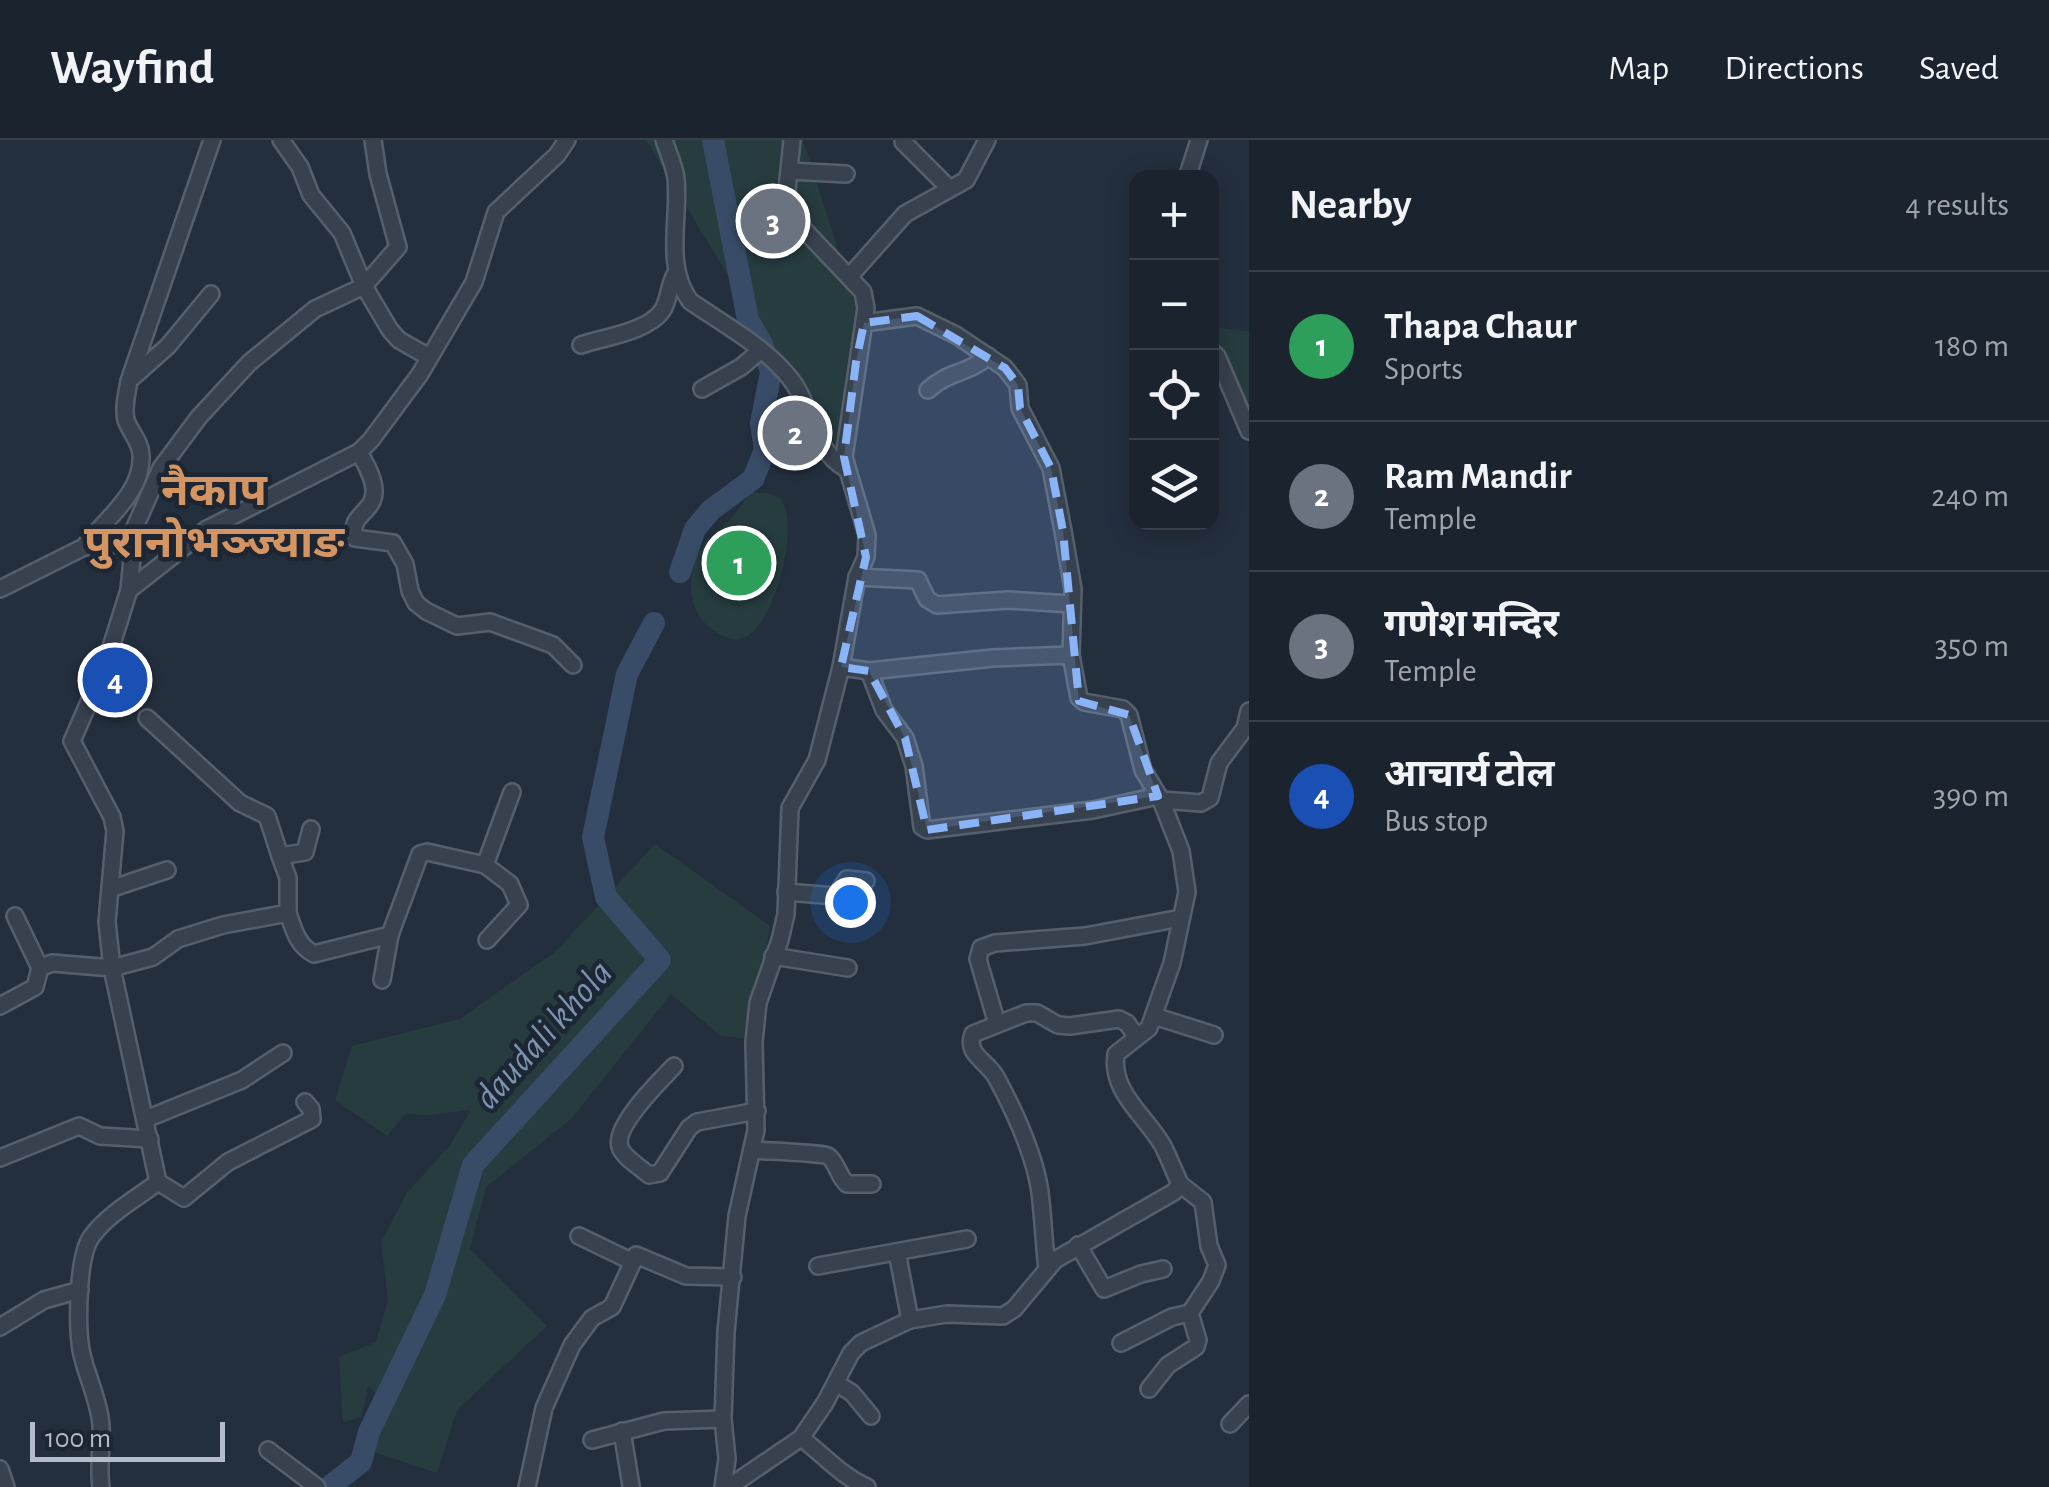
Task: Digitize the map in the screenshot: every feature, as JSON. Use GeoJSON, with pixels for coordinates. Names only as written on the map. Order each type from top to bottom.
{"type":"FeatureCollection","features":[{"type":"Feature","properties":{"kind":"street"},"geometry":{"type":"LineString","coordinates":[[0,589],[84,546],[127,498],[142,457],[126,419],[129,381],[212,140]]}},
{"type":"Feature","properties":{"kind":"street"},"geometry":{"type":"LineString","coordinates":[[281,140],[300,167],[311,195],[342,233],[364,286],[390,330],[429,357]]}},
{"type":"Feature","properties":{"kind":"street"},"geometry":{"type":"LineString","coordinates":[[306,1102],[312,1119],[228,1162],[184,1198],[158,1182],[112,968],[107,922],[115,831],[112,817],[72,741],[106,663],[130,590],[135,527],[161,468],[199,417],[249,362],[315,309],[364,286],[398,247],[373,140]]}},
{"type":"Feature","properties":{"kind":"street"},"geometry":{"type":"LineString","coordinates":[[130,590],[207,529],[359,452],[371,440],[429,357],[474,282],[496,212],[568,140]]}},
{"type":"Feature","properties":{"kind":"street"},"geometry":{"type":"LineString","coordinates":[[664,140],[676,173],[676,274],[690,301],[765,355],[805,399],[817,436],[830,458],[845,468]]}},
{"type":"Feature","properties":{"kind":"street"},"geometry":{"type":"LineString","coordinates":[[726,1487],[726,1332],[737,1216],[757,1111],[754,1042],[758,1003],[783,927],[790,808],[817,760],[842,667],[858,577],[866,558],[867,534],[845,468],[864,323],[863,292],[790,215],[788,171],[792,140]]}},
{"type":"Feature","properties":{"kind":"street"},"geometry":{"type":"LineString","coordinates":[[849,277],[905,214],[966,180],[987,140]]}},
{"type":"Feature","properties":{"kind":"street"},"geometry":{"type":"LineString","coordinates":[[1190,170],[1199,140]]}},
{"type":"Feature","properties":{"kind":"street"},"geometry":{"type":"LineString","coordinates":[[903,142],[949,188]]}},
{"type":"Feature","properties":{"kind":"street"},"geometry":{"type":"LineString","coordinates":[[788,171],[846,174]]}},
{"type":"Feature","properties":{"kind":"street"},"geometry":{"type":"LineString","coordinates":[[581,344],[650,322],[662,312],[676,274]]}},
{"type":"Feature","properties":{"kind":"street"},"geometry":{"type":"LineString","coordinates":[[129,381],[168,346],[211,294]]}},
{"type":"Feature","properties":{"kind":"street"},"geometry":{"type":"LineString","coordinates":[[864,323],[918,316],[988,356],[1005,368],[1018,385],[1020,408],[1051,468],[1073,590],[1071,656],[1079,698],[1123,708],[1129,715],[1143,770],[1160,798],[1181,851],[1187,892],[1174,984],[1149,1028],[1116,1054],[1118,1082],[1162,1146],[1180,1184],[1203,1202],[1209,1246],[1216,1265],[1190,1313],[1172,1316],[1121,1342]]}},
{"type":"Feature","properties":{"kind":"street"},"geometry":{"type":"LineString","coordinates":[[702,389],[765,355]]}},
{"type":"Feature","properties":{"kind":"street"},"geometry":{"type":"LineString","coordinates":[[928,390],[942,377],[975,368],[988,356]]}},
{"type":"Feature","properties":{"kind":"street"},"geometry":{"type":"LineString","coordinates":[[1219,361],[1249,430]]}},
{"type":"Feature","properties":{"kind":"street"},"geometry":{"type":"LineString","coordinates":[[359,452],[374,499],[356,518],[352,531],[361,540],[393,542],[405,564],[416,603],[457,626],[490,622],[553,646],[572,664]]}},
{"type":"Feature","properties":{"kind":"street"},"geometry":{"type":"LineString","coordinates":[[84,546],[135,543]]}},
{"type":"Feature","properties":{"kind":"street"},"geometry":{"type":"LineString","coordinates":[[858,577],[918,580],[927,599],[937,605],[1008,600],[1071,604]]}},
{"type":"Feature","properties":{"kind":"street"},"geometry":{"type":"LineString","coordinates":[[842,667],[869,671],[993,658],[1071,656]]}},
{"type":"Feature","properties":{"kind":"street"},"geometry":{"type":"LineString","coordinates":[[869,671],[884,710],[905,738],[914,766],[922,827],[927,830],[1160,798],[1201,803],[1210,798],[1219,763],[1245,728],[1249,711]]}},
{"type":"Feature","properties":{"kind":"street"},"geometry":{"type":"LineString","coordinates":[[147,718],[240,803],[268,816],[288,878],[288,913],[304,948],[314,954],[390,935]]}},
{"type":"Feature","properties":{"kind":"street"},"geometry":{"type":"LineString","coordinates":[[485,865],[512,792]]}},
{"type":"Feature","properties":{"kind":"street"},"geometry":{"type":"LineString","coordinates":[[280,856],[306,852],[311,829]]}},
{"type":"Feature","properties":{"kind":"street"},"geometry":{"type":"LineString","coordinates":[[382,980],[390,935],[420,854],[485,865],[510,884],[519,905],[487,940]]}},
{"type":"Feature","properties":{"kind":"street"},"geometry":{"type":"LineString","coordinates":[[110,889],[167,870]]}},
{"type":"Feature","properties":{"kind":"street"},"geometry":{"type":"LineString","coordinates":[[786,892],[836,896],[847,879],[866,880]]}},
{"type":"Feature","properties":{"kind":"street"},"geometry":{"type":"LineString","coordinates":[[40,968],[52,963],[112,968],[153,957],[178,939],[222,925],[288,913]]}},
{"type":"Feature","properties":{"kind":"street"},"geometry":{"type":"LineString","coordinates":[[0,1006],[35,987],[40,968],[15,916]]}},
{"type":"Feature","properties":{"kind":"street"},"geometry":{"type":"LineString","coordinates":[[997,1024],[978,959],[982,948],[995,943],[1086,936],[1181,918]]}},
{"type":"Feature","properties":{"kind":"street"},"geometry":{"type":"LineString","coordinates":[[773,956],[848,968]]}},
{"type":"Feature","properties":{"kind":"street"},"geometry":{"type":"LineString","coordinates":[[1046,1269],[1040,1195],[1025,1136],[994,1074],[972,1052],[970,1043],[974,1034],[1026,1013],[1038,1013],[1058,1025],[1070,1026],[1119,1019],[1136,1036]]}},
{"type":"Feature","properties":{"kind":"street"},"geometry":{"type":"LineString","coordinates":[[1154,1016],[1214,1035]]}},
{"type":"Feature","properties":{"kind":"street"},"geometry":{"type":"LineString","coordinates":[[146,1119],[242,1080],[282,1053]]}},
{"type":"Feature","properties":{"kind":"street"},"geometry":{"type":"LineString","coordinates":[[674,1066],[640,1104],[620,1137],[619,1146],[625,1154],[650,1175],[660,1172],[697,1122],[757,1111]]}},
{"type":"Feature","properties":{"kind":"street"},"geometry":{"type":"LineString","coordinates":[[0,1158],[79,1126],[100,1136],[150,1139]]}},
{"type":"Feature","properties":{"kind":"street"},"geometry":{"type":"LineString","coordinates":[[752,1150],[796,1155],[821,1152],[832,1160],[847,1184],[872,1184]]}},
{"type":"Feature","properties":{"kind":"street"},"geometry":{"type":"LineString","coordinates":[[101,1487],[101,1426],[81,1350],[80,1290],[86,1248],[91,1236],[158,1182]]}},
{"type":"Feature","properties":{"kind":"street"},"geometry":{"type":"LineString","coordinates":[[726,1487],[801,1438],[851,1352],[861,1343],[910,1320],[947,1314],[1003,1316],[1014,1310],[1046,1269],[1078,1245],[1174,1192],[1180,1184]]}},
{"type":"Feature","properties":{"kind":"street"},"geometry":{"type":"LineString","coordinates":[[579,1236],[633,1262]]}},
{"type":"Feature","properties":{"kind":"street"},"geometry":{"type":"LineString","coordinates":[[818,1266],[967,1239]]}},
{"type":"Feature","properties":{"kind":"street"},"geometry":{"type":"LineString","coordinates":[[1078,1245],[1104,1289],[1163,1269]]}},
{"type":"Feature","properties":{"kind":"street"},"geometry":{"type":"LineString","coordinates":[[897,1252],[910,1320]]}},
{"type":"Feature","properties":{"kind":"street"},"geometry":{"type":"LineString","coordinates":[[528,1487],[544,1408],[572,1344],[592,1318],[612,1307],[636,1255],[686,1276],[733,1276]]}},
{"type":"Feature","properties":{"kind":"street"},"geometry":{"type":"LineString","coordinates":[[0,1327],[44,1300],[80,1290]]}},
{"type":"Feature","properties":{"kind":"street"},"geometry":{"type":"LineString","coordinates":[[1149,1389],[1168,1365],[1196,1346],[1198,1340],[1190,1313]]}},
{"type":"Feature","properties":{"kind":"street"},"geometry":{"type":"LineString","coordinates":[[836,1383],[852,1393],[872,1416]]}},
{"type":"Feature","properties":{"kind":"street"},"geometry":{"type":"LineString","coordinates":[[1230,1424],[1249,1404]]}},
{"type":"Feature","properties":{"kind":"street"},"geometry":{"type":"LineString","coordinates":[[592,1440],[664,1421],[723,1419]]}},
{"type":"Feature","properties":{"kind":"street"},"geometry":{"type":"LineString","coordinates":[[622,1431],[631,1486]]}},
{"type":"Feature","properties":{"kind":"street"},"geometry":{"type":"LineString","coordinates":[[801,1438],[827,1457],[846,1478],[868,1487]]}},
{"type":"Feature","properties":{"kind":"street"},"geometry":{"type":"LineString","coordinates":[[268,1450],[315,1486]]}},
{"type":"Feature","properties":{"kind":"street"},"geometry":{"type":"LineString","coordinates":[[0,1470],[6,1487]]}},
{"type":"Feature","properties":{"kind":"highlighted area"},"geometry":{"type":"Polygon","coordinates":[[[917,316],[1005,368],[1018,385],[1020,408],[1051,468],[1063,531],[1079,701],[1129,715],[1158,796],[927,830],[905,738],[869,671],[841,667],[866,557],[844,457],[856,362],[864,323],[917,316]]]}},
{"type":"Feature","properties":{"kind":"green space"},"geometry":{"type":"Polygon","coordinates":[[[646,140],[803,140],[864,331],[844,457],[790,378],[646,140]]]}},
{"type":"Feature","properties":{"kind":"green space"},"geometry":{"type":"Polygon","coordinates":[[[1219,328],[1249,331],[1249,415],[1242,411],[1219,354],[1219,328]]]}},
{"type":"Feature","properties":{"kind":"green space"},"geometry":{"type":"Polygon","coordinates":[[[752,493],[771,494],[781,500],[788,530],[786,552],[765,616],[743,638],[733,639],[716,632],[701,618],[692,597],[692,574],[705,542],[730,521],[752,493]]]}},
{"type":"Feature","properties":{"kind":"green space"},"geometry":{"type":"Polygon","coordinates":[[[655,844],[770,926],[753,1039],[721,1036],[671,994],[571,1119],[486,1187],[470,1249],[547,1326],[457,1410],[437,1473],[371,1451],[388,1404],[368,1386],[362,1417],[343,1422],[339,1357],[376,1342],[388,1300],[381,1242],[407,1193],[451,1144],[471,1110],[405,1114],[387,1136],[335,1100],[352,1046],[460,1019],[556,951],[655,844]]]}},
{"type":"Feature","properties":{"kind":"waterway","name":"daudali khola"},"geometry":{"type":"LineString","coordinates":[[680,572],[695,529],[711,510],[753,479],[765,450],[761,423],[771,372],[762,344],[748,320],[713,140]]}},
{"type":"Feature","properties":{"kind":"waterway","name":"daudali khola"},"geometry":{"type":"LineString","coordinates":[[329,1487],[361,1462],[369,1432],[435,1295],[473,1165],[660,960],[606,897],[593,837],[627,674],[654,623]]}},
{"type":"Feature","properties":{"kind":"place","name":"गणेश मन्दिर"},"geometry":{"type":"Point","coordinates":[773,221]}},
{"type":"Feature","properties":{"kind":"place","name":"Ram Mandir"},"geometry":{"type":"Point","coordinates":[795,433]}},
{"type":"Feature","properties":{"kind":"place","name":"Thapa Chaur"},"geometry":{"type":"Point","coordinates":[739,563]}},
{"type":"Feature","properties":{"kind":"place","name":"आचार्य टोल"},"geometry":{"type":"Point","coordinates":[115,680]}},
{"type":"Feature","properties":{"kind":"district","name":"नैकाप पुरानोभञ्ज्याङ"},"geometry":{"type":"Point","coordinates":[214,517]}}]}
